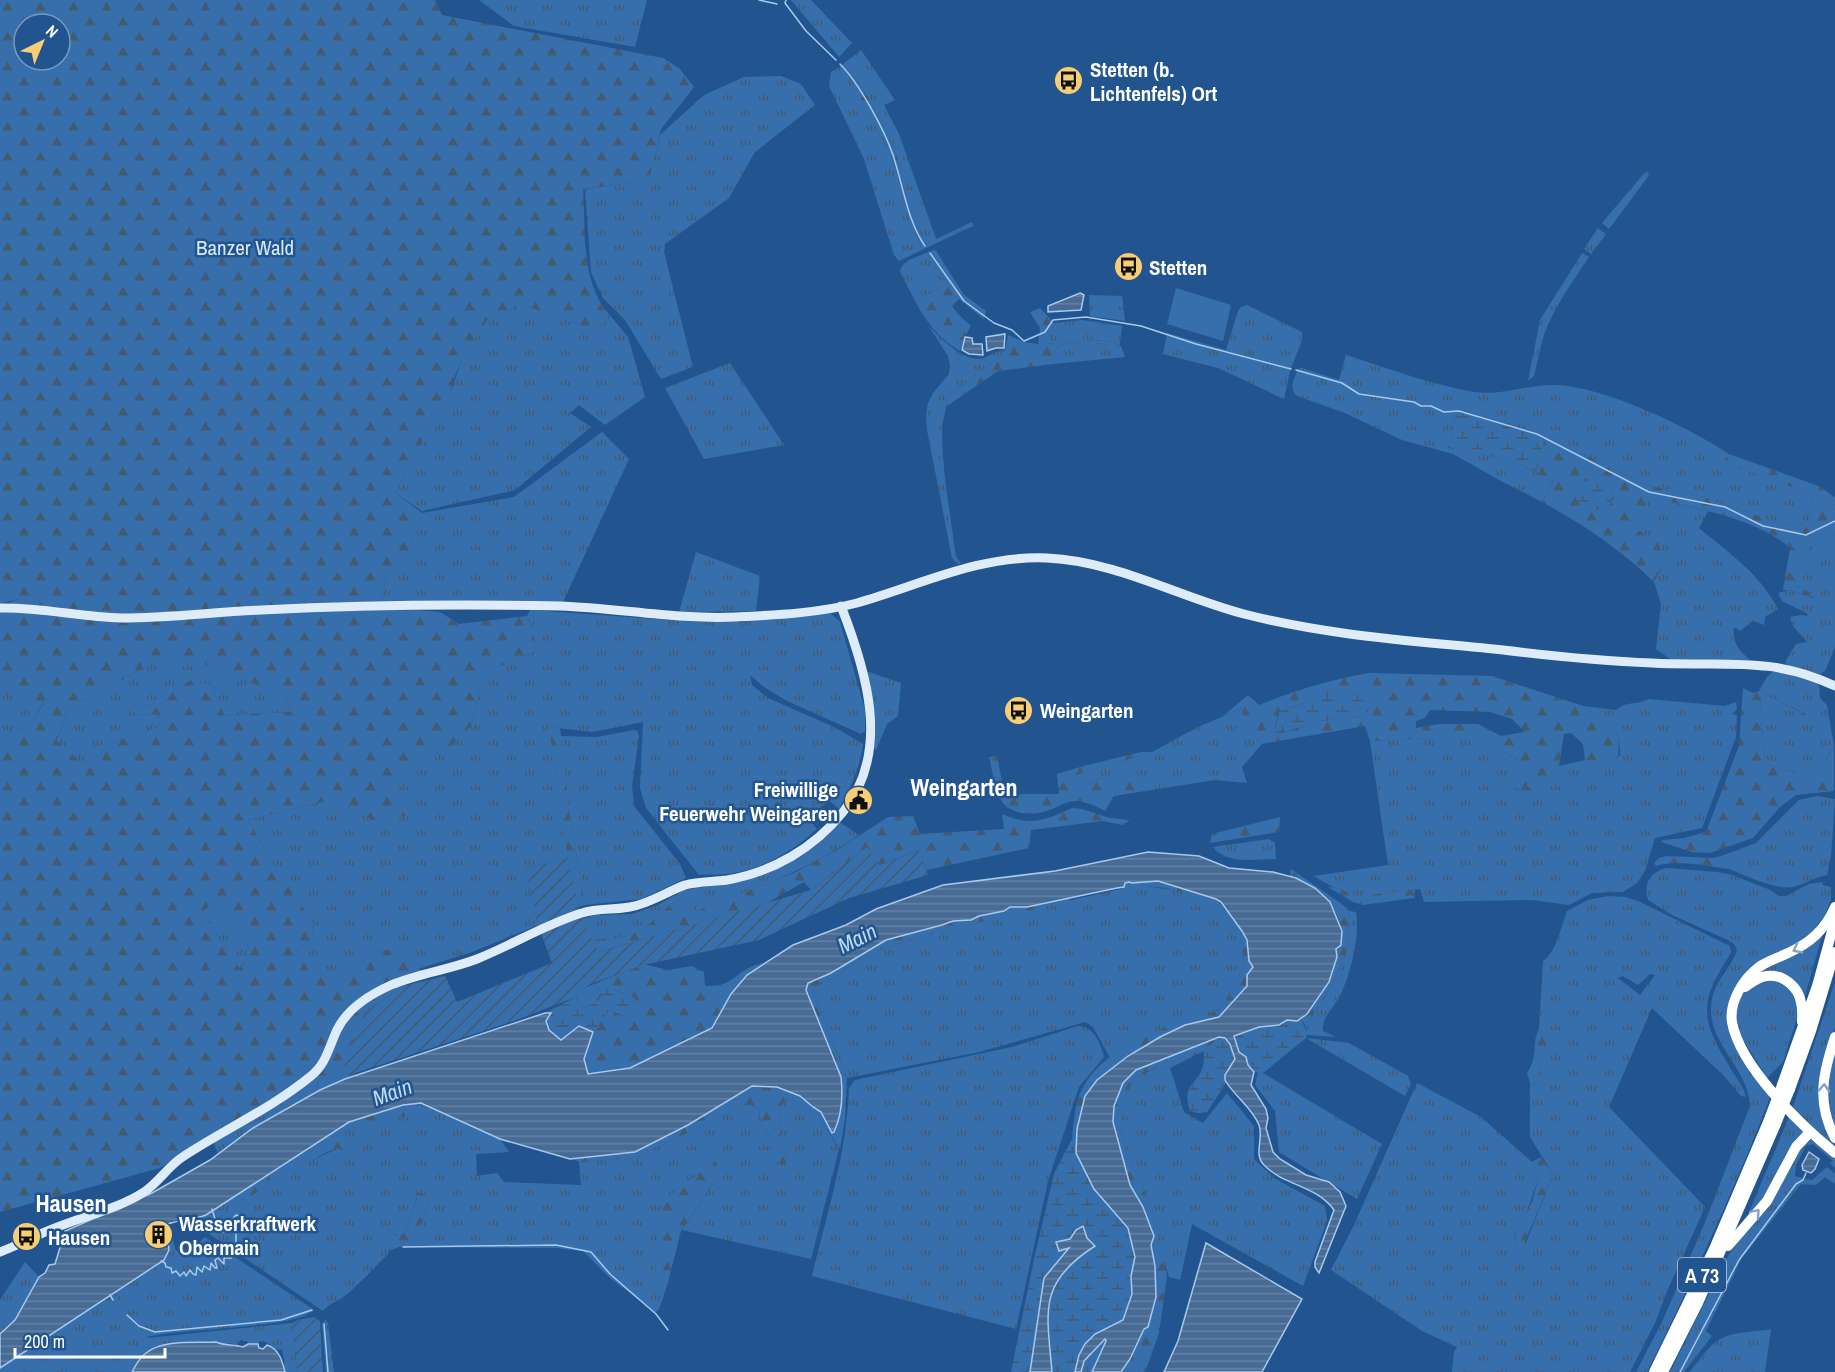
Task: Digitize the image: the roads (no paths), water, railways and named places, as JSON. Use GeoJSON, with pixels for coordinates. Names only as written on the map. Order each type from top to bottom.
{"type":"FeatureCollection","features":[{"type":"Feature","properties":{"kind":"highway"},"geometry":{"type":"LineString","coordinates":[[1835,907],[1823,928],[1804,946],[1758,968],[1740,990],[1732,1010],[1732,1021],[1739,1041],[1772,1091],[1810,1132],[1835,1153]]}},
{"type":"Feature","properties":{"kind":"highway","name":"A 73"},"geometry":{"type":"LineString","coordinates":[[1786,1087],[1835,920]]}},
{"type":"Feature","properties":{"kind":"highway","name":"A 73"},"geometry":{"type":"LineString","coordinates":[[1663,1372],[1718,1258],[1786,1087],[1811,1031],[1835,952]]}},
{"type":"Feature","properties":{"kind":"highway"},"geometry":{"type":"LineString","coordinates":[[1740,990],[1755,980],[1767,976],[1785,980],[1797,990],[1800,997],[1803,1029]]}},
{"type":"Feature","properties":{"kind":"highway"},"geometry":{"type":"LineString","coordinates":[[1835,1037],[1822,1089],[1824,1111],[1835,1138]]}},
{"type":"Feature","properties":{"kind":"highway","name":"A 73"},"geometry":{"type":"LineString","coordinates":[[1654,1372],[1772,1123]]}},
{"type":"Feature","properties":{"kind":"highway"},"geometry":{"type":"LineString","coordinates":[[1718,1258],[1769,1197],[1796,1147],[1810,1132]]}},
{"type":"Feature","properties":{"kind":"street"},"geometry":{"type":"LineString","coordinates":[[0,608],[23,608],[120,618],[317,608],[528,606],[589,608],[715,618],[841,606],[860,602],[951,571],[996,561],[1043,557],[1117,571],[1241,613],[1355,635],[1655,664],[1778,666],[1802,672],[1835,687]]}},
{"type":"Feature","properties":{"kind":"street"},"geometry":{"type":"LineString","coordinates":[[0,1252],[143,1193],[183,1156],[285,1095],[314,1073],[322,1065],[337,1029],[348,1013],[369,997],[389,986],[468,962],[584,913],[640,905],[688,884],[749,875],[794,855],[819,837],[845,810],[863,774],[868,757],[871,728],[868,689],[841,606]]}},
{"type":"Feature","properties":{"kind":"water"},"geometry":{"type":"Polygon","coordinates":[[[1080,293],[1084,295],[1081,310],[1048,312],[1048,306],[1080,293]]]}},
{"type":"Feature","properties":{"kind":"water"},"geometry":{"type":"Polygon","coordinates":[[[1005,334],[1004,348],[987,351],[986,337],[1005,334]]]}},
{"type":"Feature","properties":{"kind":"water"},"geometry":{"type":"Polygon","coordinates":[[[965,337],[972,338],[973,344],[982,344],[983,355],[969,354],[962,350],[965,337]]]}},
{"type":"Feature","properties":{"kind":"water","name":"Main"},"geometry":{"type":"Polygon","coordinates":[[[1148,852],[1199,856],[1229,868],[1273,872],[1296,878],[1315,888],[1330,902],[1342,931],[1341,945],[1336,949],[1337,957],[1329,982],[1307,1014],[1297,1021],[1287,1020],[1279,1025],[1259,1027],[1234,1036],[1239,1052],[1246,1057],[1248,1065],[1254,1072],[1251,1085],[1266,1109],[1268,1118],[1266,1128],[1273,1152],[1306,1175],[1329,1182],[1340,1192],[1346,1206],[1319,1273],[1315,1262],[1334,1210],[1318,1195],[1272,1172],[1261,1161],[1259,1125],[1225,1080],[1225,1075],[1235,1059],[1230,1044],[1225,1038],[1219,1037],[1136,1070],[1123,1083],[1114,1106],[1113,1122],[1130,1185],[1143,1207],[1154,1236],[1151,1245],[1155,1266],[1156,1297],[1148,1327],[1144,1329],[1130,1359],[1121,1372],[1092,1372],[1105,1339],[1084,1361],[1081,1372],[1075,1372],[1079,1355],[1085,1344],[1095,1334],[1123,1320],[1132,1294],[1131,1276],[1135,1257],[1128,1228],[1094,1189],[1076,1153],[1077,1129],[1085,1096],[1097,1080],[1128,1056],[1160,1037],[1185,1025],[1219,1017],[1247,986],[1247,975],[1253,967],[1249,961],[1247,940],[1221,902],[1158,881],[1129,882],[1125,883],[1124,887],[1027,907],[1010,907],[1004,911],[971,920],[953,921],[886,940],[831,973],[808,983],[806,990],[841,1077],[840,1112],[837,1125],[832,1133],[821,1112],[800,1096],[777,1087],[752,1086],[688,1125],[635,1152],[570,1159],[500,1139],[421,1103],[403,1105],[349,1122],[206,1215],[147,1230],[149,1243],[168,1239],[169,1250],[164,1260],[0,1368],[0,1334],[15,1320],[39,1277],[45,1273],[49,1265],[55,1264],[65,1231],[152,1193],[210,1160],[253,1128],[320,1090],[345,1079],[545,1013],[551,1013],[546,1021],[549,1030],[561,1040],[579,1026],[593,1032],[584,1059],[588,1074],[630,1068],[712,1028],[731,994],[747,975],[793,945],[846,925],[876,909],[943,885],[1055,871],[1148,852]]]}},
{"type":"Feature","properties":{"kind":"water"},"geometry":{"type":"Polygon","coordinates":[[[1809,1152],[1819,1159],[1811,1173],[1803,1170],[1802,1165],[1809,1152]]]}},
{"type":"Feature","properties":{"kind":"water"},"geometry":{"type":"Polygon","coordinates":[[[1083,1226],[1087,1238],[1095,1246],[1063,1273],[1050,1300],[1048,1332],[1052,1372],[1030,1372],[1044,1278],[1069,1248],[1059,1251],[1056,1242],[1070,1239],[1076,1230],[1083,1226]]]}},
{"type":"Feature","properties":{"kind":"water"},"geometry":{"type":"Polygon","coordinates":[[[1206,1243],[1302,1299],[1262,1372],[1164,1372],[1178,1341],[1206,1243]]]}},
{"type":"Feature","properties":{"kind":"water"},"geometry":{"type":"Polygon","coordinates":[[[216,1342],[243,1347],[248,1344],[258,1344],[259,1348],[263,1349],[267,1345],[277,1352],[285,1372],[132,1372],[144,1355],[161,1346],[216,1342]]]}},
{"type":"Feature","properties":{"kind":"waterway"},"geometry":{"type":"LineString","coordinates":[[759,0],[777,4]]}},
{"type":"Feature","properties":{"kind":"waterway"},"geometry":{"type":"LineString","coordinates":[[786,0],[785,3],[806,31],[836,60]]}},
{"type":"Feature","properties":{"kind":"waterway"},"geometry":{"type":"LineString","coordinates":[[840,64],[863,94],[884,132],[910,214],[925,246]]}},
{"type":"Feature","properties":{"kind":"waterway"},"geometry":{"type":"LineString","coordinates":[[930,253],[964,301],[994,323],[1012,330],[1024,341],[1045,332],[1053,320],[1086,317],[1141,326],[1196,344],[1291,369]]}},
{"type":"Feature","properties":{"kind":"waterway"},"geometry":{"type":"LineString","coordinates":[[1296,370],[1342,383],[1359,394],[1414,402],[1444,412],[1459,411],[1537,434],[1649,492],[1725,507],[1763,526],[1806,535],[1835,521]]}},
{"type":"Feature","properties":{"kind":"waterway"},"geometry":{"type":"LineString","coordinates":[[1680,1372],[1739,1260],[1796,1184],[1803,1180],[1806,1173]]}},
{"type":"Feature","properties":{"kind":"waterway"},"geometry":{"type":"LineString","coordinates":[[161,1261],[166,1267],[171,1268],[172,1273],[176,1271],[180,1276],[184,1272],[186,1276],[190,1270],[196,1275],[197,1267],[202,1272],[204,1266],[210,1270],[211,1263],[217,1268],[215,1260],[218,1258],[224,1264],[224,1258],[231,1258],[236,1250],[236,1234],[243,1219],[236,1215],[228,1224],[227,1231],[221,1232],[212,1209]]}},
{"type":"Feature","properties":{"kind":"waterway"},"geometry":{"type":"LineString","coordinates":[[403,1247],[556,1245],[591,1252],[610,1274],[656,1314],[668,1330]]}},
{"type":"Feature","properties":{"kind":"waterway"},"geometry":{"type":"LineString","coordinates":[[110,1295],[113,1300]]}},
{"type":"Feature","properties":{"kind":"waterway"},"geometry":{"type":"LineString","coordinates":[[127,1315],[139,1326],[155,1332],[281,1320],[312,1310]]}},
{"type":"Feature","properties":{"kind":"waterway"},"geometry":{"type":"LineString","coordinates":[[324,1324],[328,1372]]}},
{"type":"Feature","properties":{"kind":"place","name":"Stetten (b. Lichtenfels) Ort"},"geometry":{"type":"Point","coordinates":[1069,81]}},
{"type":"Feature","properties":{"kind":"place","name":"Stetten"},"geometry":{"type":"Point","coordinates":[1128,267]}},
{"type":"Feature","properties":{"kind":"place","name":"Weingarten"},"geometry":{"type":"Point","coordinates":[1019,710]}},
{"type":"Feature","properties":{"kind":"place","name":"Freiwillige Feuerwehr Weingaren"},"geometry":{"type":"Point","coordinates":[859,801]}},
{"type":"Feature","properties":{"kind":"place","name":"Wasserkraftwerk Obermain"},"geometry":{"type":"Point","coordinates":[158,1235]}},
{"type":"Feature","properties":{"kind":"place","name":"Hausen"},"geometry":{"type":"Point","coordinates":[27,1237]}},
{"type":"Feature","properties":{"kind":"district","name":"Weingarten"},"geometry":{"type":"Point","coordinates":[964,787]}},
{"type":"Feature","properties":{"kind":"district","name":"Hausen"},"geometry":{"type":"Point","coordinates":[71,1203]}},
{"type":"Feature","properties":{"kind":"park label","name":"Banzer Wald"},"geometry":{"type":"Point","coordinates":[245,247]}}]}
